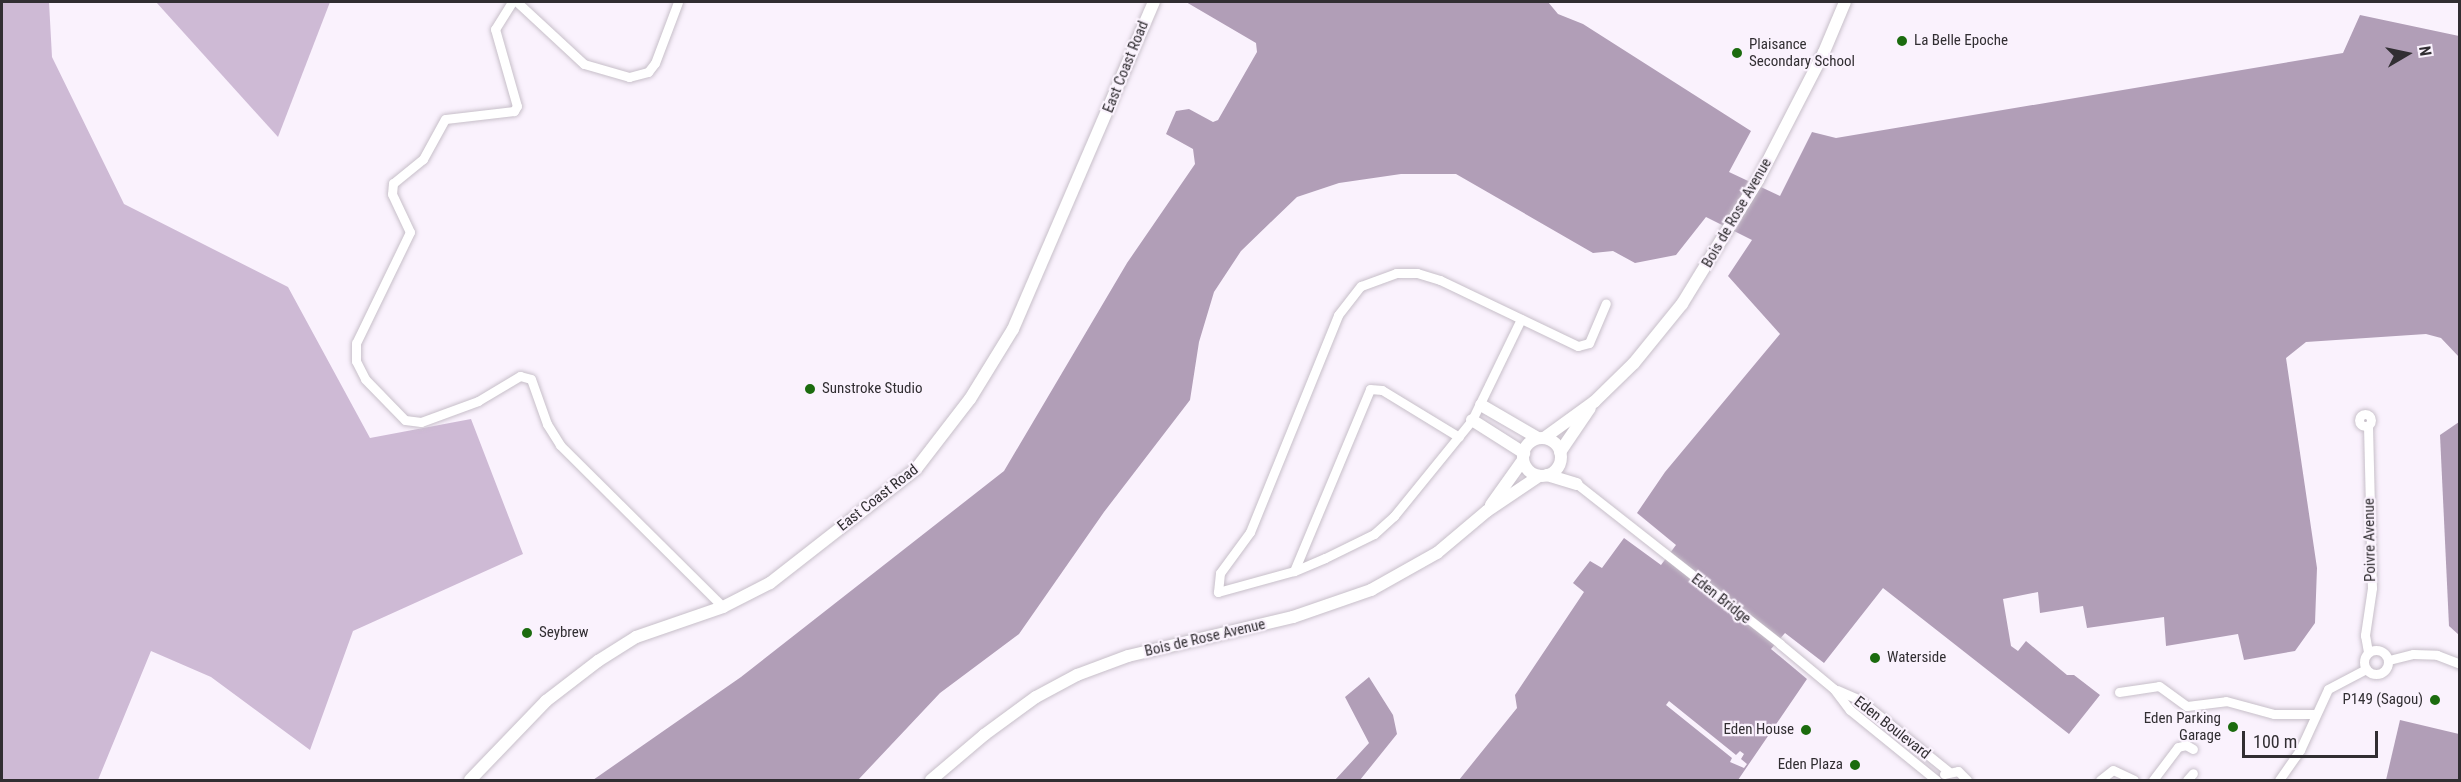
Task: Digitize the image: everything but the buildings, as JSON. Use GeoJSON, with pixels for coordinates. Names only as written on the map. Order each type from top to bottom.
{"type":"FeatureCollection","features":[{"type":"Feature","properties":{"kind":"main road","name":"East Coast Road"},"geometry":{"type":"LineString","coordinates":[[470,780],[546,701],[598,661],[636,637],[723,607],[770,583],[916,469],[939,443],[1014,329],[1154,2]]}},
{"type":"Feature","properties":{"kind":"main road","name":"Bois de Rose Avenue"},"geometry":{"type":"LineString","coordinates":[[1541,438],[1594,402],[1634,363],[1682,304],[1727,235],[1758,180],[1824,52],[1845,2]]}},
{"type":"Feature","properties":{"kind":"main road","name":"Bois de Rose Avenue"},"geometry":{"type":"LineString","coordinates":[[1561,455],[1594,402]]}},
{"type":"Feature","properties":{"kind":"main road"},"geometry":{"type":"LineString","coordinates":[[1481,405],[1541,438],[1554,442],[1577,484]]}},
{"type":"Feature","properties":{"kind":"main road"},"geometry":{"type":"LineString","coordinates":[[1472,420],[1523,457],[1529,471],[1577,484]]}},
{"type":"Feature","properties":{"kind":"main road"},"geometry":{"type":"LineString","coordinates":[[1523,457],[1529,444],[1541,438]]}},
{"type":"Feature","properties":{"kind":"main road"},"geometry":{"type":"LineString","coordinates":[[1543,476],[1555,471],[1561,455]]}},
{"type":"Feature","properties":{"kind":"main road","name":"Bois de Rose Avenue"},"geometry":{"type":"LineString","coordinates":[[1487,511],[1523,457]]}},
{"type":"Feature","properties":{"kind":"main road","name":"Bois de Rose Avenue"},"geometry":{"type":"LineString","coordinates":[[931,780],[992,728],[1035,697],[1077,675],[1128,656],[1293,617],[1371,590],[1437,553],[1487,511],[1543,476]]}},
{"type":"Feature","properties":{"kind":"street"},"geometry":{"type":"LineString","coordinates":[[512,2],[495,29],[517,106],[514,111],[446,119],[423,159],[393,183],[392,194],[410,232],[356,343],[356,361],[365,380],[405,420],[421,422],[478,401],[519,376],[531,379],[547,424],[560,445],[723,607]]}},
{"type":"Feature","properties":{"kind":"street"},"geometry":{"type":"LineString","coordinates":[[517,2],[552,38],[584,64],[629,77],[648,72],[655,63],[678,2]]}},
{"type":"Feature","properties":{"kind":"street"},"geometry":{"type":"LineString","coordinates":[[1521,319],[1472,420],[1417,493],[1374,534],[1294,571],[1218,592],[1220,573],[1250,532],[1346,302],[1361,286],[1381,277],[1417,273],[1521,319],[1574,345],[1584,345],[1606,303]]}},
{"type":"Feature","properties":{"kind":"street"},"geometry":{"type":"LineString","coordinates":[[1294,571],[1370,389],[1382,390],[1459,437]]}},
{"type":"Feature","properties":{"kind":"street","name":"Poivre Avenue"},"geometry":{"type":"LineString","coordinates":[[2368,426],[2372,588],[2365,635],[2368,652]]}},
{"type":"Feature","properties":{"kind":"street","name":"Eden Bridge"},"geometry":{"type":"LineString","coordinates":[[1577,484],[1780,644]]}},
{"type":"Feature","properties":{"kind":"street","name":"Eden Boulevard"},"geometry":{"type":"LineString","coordinates":[[1780,644],[1834,689],[1850,710],[1938,780],[1948,771]]}},
{"type":"Feature","properties":{"kind":"street"},"geometry":{"type":"LineString","coordinates":[[2366,669],[2364,662],[2368,652],[2382,651],[2389,660]]}},
{"type":"Feature","properties":{"kind":"street"},"geometry":{"type":"LineString","coordinates":[[2279,780],[2300,750],[2314,714],[2328,689],[2366,669],[2381,673],[2389,660],[2413,654],[2437,655],[2460,664]]}},
{"type":"Feature","properties":{"kind":"street"},"geometry":{"type":"LineString","coordinates":[[2119,692],[2159,686],[2187,706],[2226,701],[2274,714],[2314,714]]}},
{"type":"Feature","properties":{"kind":"street","name":"Eden Boulevard"},"geometry":{"type":"LineString","coordinates":[[1834,689],[1860,700],[1948,771],[1958,771],[1967,780]]}},
{"type":"Feature","properties":{"kind":"street"},"geometry":{"type":"LineString","coordinates":[[2153,780],[2178,747],[2186,745],[2193,749]]}},
{"type":"Feature","properties":{"kind":"street"},"geometry":{"type":"LineString","coordinates":[[2100,780],[2112,770],[2134,780]]}},
{"type":"Feature","properties":{"kind":"shaded area"},"geometry":{"type":"Polygon","coordinates":[[[2,2],[49,2],[52,57],[124,204],[288,287],[370,438],[471,419],[523,554],[353,631],[310,750],[211,677],[151,651],[98,780],[2,780],[2,2]]]}},
{"type":"Feature","properties":{"kind":"shaded area"},"geometry":{"type":"Polygon","coordinates":[[[156,2],[330,2],[278,137],[156,2]]]}},
{"type":"Feature","properties":{"kind":"shaded area"},"geometry":{"type":"Polygon","coordinates":[[[1186,2],[1548,2],[1558,14],[1583,24],[1751,131],[1729,172],[1780,196],[1812,132],[1836,138],[2343,53],[2360,15],[2459,36],[2459,357],[2441,338],[2426,334],[2306,342],[2286,358],[2317,568],[2315,623],[2295,651],[2244,660],[2238,634],[2166,646],[2164,617],[2087,628],[2083,606],[2040,613],[2038,592],[2003,599],[2011,646],[2018,651],[2026,641],[2067,675],[2074,675],[2100,695],[2069,734],[1883,588],[1824,663],[1785,633],[1771,649],[1807,679],[1738,780],[1459,780],[1517,708],[1515,695],[1584,592],[1573,583],[1590,561],[1602,568],[1624,538],[1661,565],[1676,545],[1637,513],[1665,472],[1780,334],[1728,276],[1752,240],[1706,217],[1676,255],[1635,263],[1613,251],[1593,253],[1456,174],[1401,174],[1339,183],[1297,197],[1241,251],[1214,292],[1199,342],[1190,400],[1104,512],[1019,634],[940,693],[858,780],[593,780],[741,677],[1004,471],[1127,263],[1195,164],[1193,149],[1166,134],[1176,111],[1189,109],[1213,122],[1218,120],[1257,52],[1256,43],[1186,2]]]}},
{"type":"Feature","properties":{"kind":"shaded area"},"geometry":{"type":"Polygon","coordinates":[[[2459,422],[2459,635],[2449,626],[2440,435],[2459,422]]]}},
{"type":"Feature","properties":{"kind":"shaded area"},"geometry":{"type":"Polygon","coordinates":[[[1369,677],[1393,715],[1397,734],[1360,780],[1335,780],[1369,743],[1345,697],[1369,677]]]}},
{"type":"Feature","properties":{"kind":"shaded area"},"geometry":{"type":"Polygon","coordinates":[[[2400,720],[2459,734],[2459,780],[2386,780],[2400,720]]]}},
{"type":"Feature","properties":{"kind":"pier"},"geometry":{"type":"Polygon","coordinates":[[[1669,701],[1736,755],[1740,751],[1744,754],[1741,759],[1747,764],[1744,768],[1730,762],[1732,758],[1666,705],[1669,701]]]}},
{"type":"Feature","properties":{"kind":"place","name":"La Belle Epoche"},"geometry":{"type":"Point","coordinates":[1902,41]}},
{"type":"Feature","properties":{"kind":"place","name":"Plaisance Secondary School"},"geometry":{"type":"Point","coordinates":[1737,53]}},
{"type":"Feature","properties":{"kind":"place","name":"Sunstroke Studio"},"geometry":{"type":"Point","coordinates":[810,389]}},
{"type":"Feature","properties":{"kind":"place","name":"Seybrew"},"geometry":{"type":"Point","coordinates":[527,633]}},
{"type":"Feature","properties":{"kind":"place","name":"Waterside"},"geometry":{"type":"Point","coordinates":[1875,658]}},
{"type":"Feature","properties":{"kind":"place","name":"P149 (Sagou)"},"geometry":{"type":"Point","coordinates":[2435,700]}},
{"type":"Feature","properties":{"kind":"place","name":"Eden Parking Garage"},"geometry":{"type":"Point","coordinates":[2233,727]}},
{"type":"Feature","properties":{"kind":"place","name":"Eden House"},"geometry":{"type":"Point","coordinates":[1806,730]}},
{"type":"Feature","properties":{"kind":"place","name":"Eden Plaza"},"geometry":{"type":"Point","coordinates":[1855,765]}}]}
